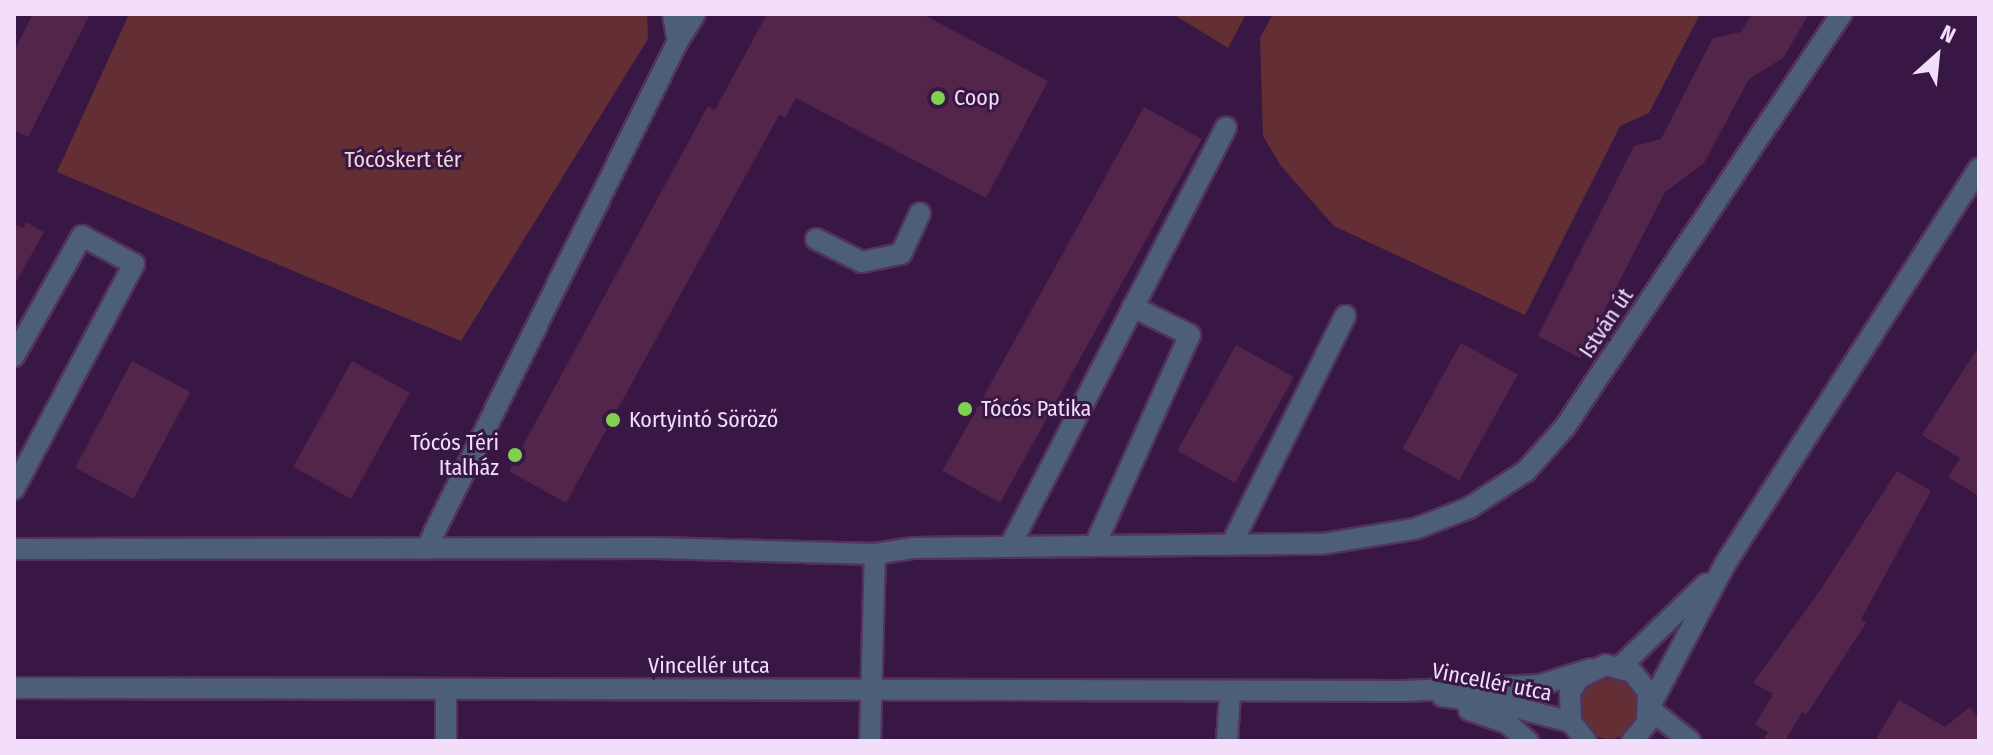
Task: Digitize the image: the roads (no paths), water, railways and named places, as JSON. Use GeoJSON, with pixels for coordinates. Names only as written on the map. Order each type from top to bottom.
{"type":"FeatureCollection","features":[{"type":"Feature","properties":{"kind":"street"},"geometry":{"type":"LineString","coordinates":[[673,14],[678,41]]}},
{"type":"Feature","properties":{"kind":"street"},"geometry":{"type":"LineString","coordinates":[[426,549],[678,41],[695,14]]}},
{"type":"Feature","properties":{"kind":"street","name":"István út"},"geometry":{"type":"LineString","coordinates":[[1232,543],[1322,544],[1415,529],[1469,508],[1526,471],[1565,427],[1842,14]]}},
{"type":"Feature","properties":{"kind":"street"},"geometry":{"type":"LineString","coordinates":[[1010,546],[1226,127]]}},
{"type":"Feature","properties":{"kind":"street"},"geometry":{"type":"LineString","coordinates":[[1632,741],[1647,723],[1651,707],[1725,564],[1979,169]]}},
{"type":"Feature","properties":{"kind":"street"},"geometry":{"type":"LineString","coordinates":[[816,239],[862,262],[901,254],[920,213]]}},
{"type":"Feature","properties":{"kind":"street"},"geometry":{"type":"LineString","coordinates":[[14,356],[82,236],[134,264],[14,489]]}},
{"type":"Feature","properties":{"kind":"street"},"geometry":{"type":"LineString","coordinates":[[1095,545],[1190,335],[1133,307]]}},
{"type":"Feature","properties":{"kind":"street"},"geometry":{"type":"LineString","coordinates":[[14,549],[875,554],[1010,546],[1232,543],[1345,316]]}},
{"type":"Feature","properties":{"kind":"street"},"geometry":{"type":"LineString","coordinates":[[870,741],[874,691],[875,554]]}},
{"type":"Feature","properties":{"kind":"street"},"geometry":{"type":"LineString","coordinates":[[1690,741],[1651,707],[1641,680],[1620,667],[1725,564]]}},
{"type":"Feature","properties":{"kind":"street","name":"Vincellér utca"},"geometry":{"type":"LineString","coordinates":[[14,688],[1404,691],[1540,685],[1591,669],[1620,667]]}},
{"type":"Feature","properties":{"kind":"street"},"geometry":{"type":"LineString","coordinates":[[1586,741],[1568,732],[1570,692],[1591,669]]}},
{"type":"Feature","properties":{"kind":"street"},"geometry":{"type":"LineString","coordinates":[[446,690],[446,741]]}},
{"type":"Feature","properties":{"kind":"street"},"geometry":{"type":"LineString","coordinates":[[1404,691],[1494,717],[1528,741]]}},
{"type":"Feature","properties":{"kind":"street","name":"Vincellér utca"},"geometry":{"type":"LineString","coordinates":[[1404,691],[1506,705],[1568,732]]}},
{"type":"Feature","properties":{"kind":"street"},"geometry":{"type":"LineString","coordinates":[[1227,741],[1230,693]]}},
{"type":"Feature","properties":{"kind":"place","name":"Coop"},"geometry":{"type":"Point","coordinates":[938,98]}},
{"type":"Feature","properties":{"kind":"place","name":"Tócós Patika"},"geometry":{"type":"Point","coordinates":[965,409]}},
{"type":"Feature","properties":{"kind":"place","name":"Kortyintó Söröző"},"geometry":{"type":"Point","coordinates":[613,420]}},
{"type":"Feature","properties":{"kind":"place","name":"Tócós Téri Italház"},"geometry":{"type":"Point","coordinates":[515,455]}},
{"type":"Feature","properties":{"kind":"park label","name":"Tócóskert tér"},"geometry":{"type":"Point","coordinates":[403,160]}}]}
